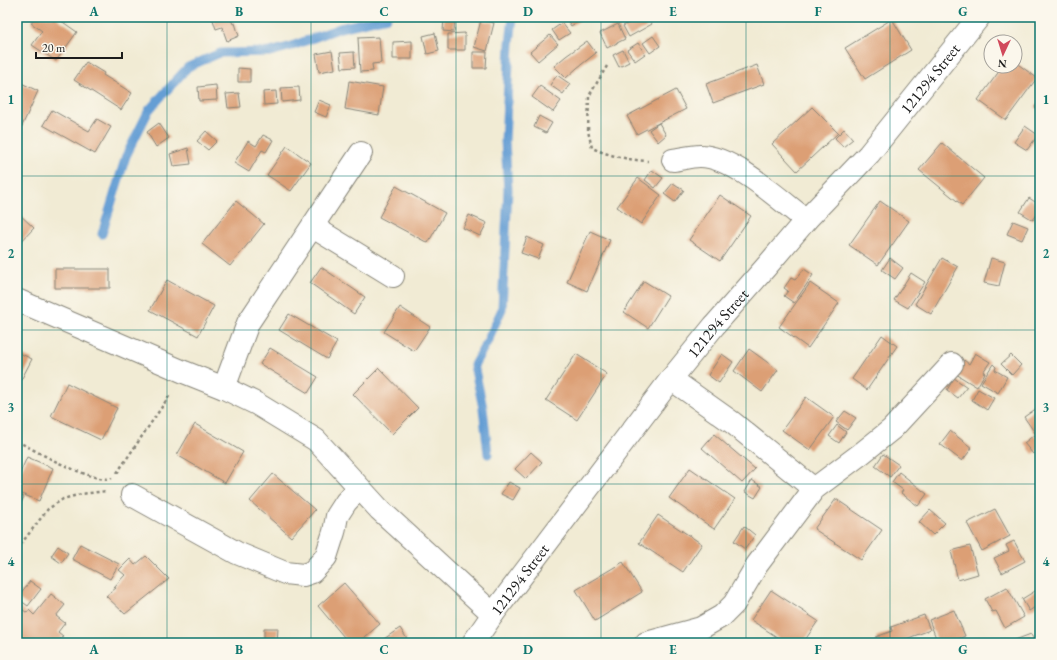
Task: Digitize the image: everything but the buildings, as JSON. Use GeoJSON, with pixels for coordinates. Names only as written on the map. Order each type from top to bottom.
{"type":"FeatureCollection","features":[{"type":"Feature","properties":{"kind":"street","name":"121294 Street"},"geometry":{"type":"LineString","coordinates":[[473,643],[670,379],[806,220],[869,154],[979,17]]}},
{"type":"Feature","properties":{"kind":"street"},"geometry":{"type":"LineString","coordinates":[[224,388],[248,323],[361,153]]}},
{"type":"Feature","properties":{"kind":"street"},"geometry":{"type":"LineString","coordinates":[[672,160],[700,156],[717,159],[734,167],[753,179],[806,220]]}},
{"type":"Feature","properties":{"kind":"street"},"geometry":{"type":"LineString","coordinates":[[313,227],[393,276]]}},
{"type":"Feature","properties":{"kind":"street"},"geometry":{"type":"LineString","coordinates":[[17,300],[224,388],[257,404],[316,440],[380,510],[494,614]]}},
{"type":"Feature","properties":{"kind":"street"},"geometry":{"type":"LineString","coordinates":[[646,643],[701,628],[722,616],[734,604],[757,565],[814,489],[892,429],[952,364]]}},
{"type":"Feature","properties":{"kind":"street"},"geometry":{"type":"LineString","coordinates":[[670,379],[733,423],[814,489]]}},
{"type":"Feature","properties":{"kind":"street"},"geometry":{"type":"LineString","coordinates":[[132,495],[237,553],[285,573],[303,575],[312,572],[326,557],[334,532],[337,516],[346,502],[359,488]]}},
{"type":"Feature","properties":{"kind":"path"},"geometry":{"type":"LineString","coordinates":[[607,66],[590,96],[588,132],[592,148],[629,160],[672,160]]}},
{"type":"Feature","properties":{"kind":"path"},"geometry":{"type":"LineString","coordinates":[[17,441],[56,462],[85,474],[101,479],[110,479],[115,476],[172,392]]}},
{"type":"Feature","properties":{"kind":"path"},"geometry":{"type":"LineString","coordinates":[[17,549],[48,509],[63,499],[81,494],[114,490],[132,495]]}},
{"type":"Feature","properties":{"kind":"waterway"},"geometry":{"type":"LineString","coordinates":[[102,234],[126,156],[149,110],[188,67],[220,53],[270,52],[292,46],[340,28],[387,17]]}},
{"type":"Feature","properties":{"kind":"waterway"},"geometry":{"type":"LineString","coordinates":[[488,454],[483,408],[474,365],[487,342],[502,309],[508,190],[505,141],[510,44],[513,17]]}}]}
